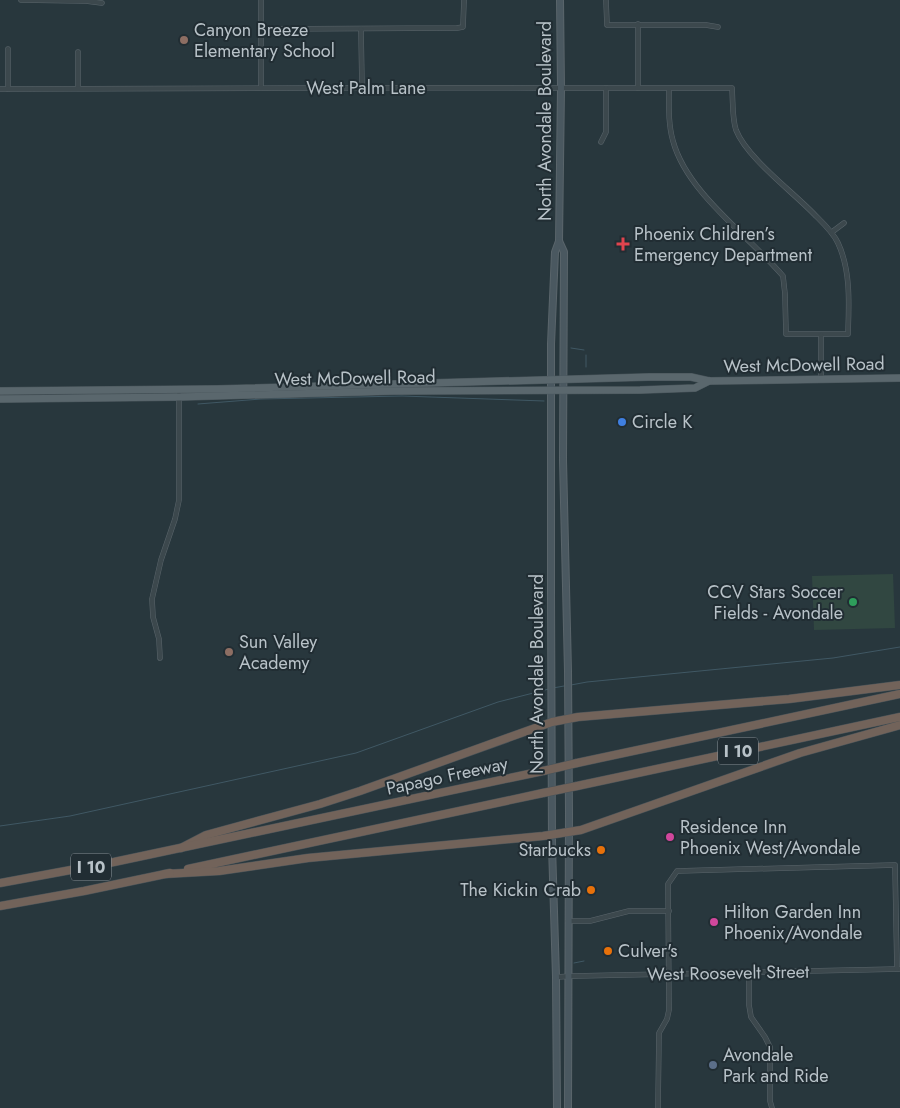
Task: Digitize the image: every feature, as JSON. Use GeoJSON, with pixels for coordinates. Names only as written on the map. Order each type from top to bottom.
{"type":"FeatureCollection","features":[{"type":"Feature","properties":{"kind":"highway"},"geometry":{"type":"LineString","coordinates":[[181,848],[206,835],[320,804],[360,791],[552,722],[696,706],[789,699],[900,685]]}},
{"type":"Feature","properties":{"kind":"highway","name":"Papago Freeway"},"geometry":{"type":"LineString","coordinates":[[0,883],[92,867],[900,694]]}},
{"type":"Feature","properties":{"kind":"highway","name":"Papago Freeway"},"geometry":{"type":"LineString","coordinates":[[2,905],[84,891],[900,717]]}},
{"type":"Feature","properties":{"kind":"highway"},"geometry":{"type":"LineString","coordinates":[[165,874],[219,871],[308,858],[552,834],[586,828],[800,753],[900,725]]}},
{"type":"Feature","properties":{"kind":"main road","name":"North Avondale Boulevard"},"geometry":{"type":"LineString","coordinates":[[557,1108],[552,834],[551,380],[555,252],[559,241],[560,0]]}},
{"type":"Feature","properties":{"kind":"main road","name":"North Avondale Boulevard"},"geometry":{"type":"LineString","coordinates":[[559,241],[564,252],[563,391],[569,700],[568,1108]]}},
{"type":"Feature","properties":{"kind":"main road","name":"West McDowell Road"},"geometry":{"type":"LineString","coordinates":[[0,391],[178,389],[691,377],[709,381],[900,378]]}},
{"type":"Feature","properties":{"kind":"main road","name":"West McDowell Road"},"geometry":{"type":"LineString","coordinates":[[0,399],[179,397],[386,391],[563,391],[695,388],[709,381]]}},
{"type":"Feature","properties":{"kind":"main road"},"geometry":{"type":"LineString","coordinates":[[552,533],[565,534]]}},
{"type":"Feature","properties":{"kind":"street"},"geometry":{"type":"LineString","coordinates":[[21,0],[102,3]]}},
{"type":"Feature","properties":{"kind":"street"},"geometry":{"type":"LineString","coordinates":[[261,0],[261,88]]}},
{"type":"Feature","properties":{"kind":"street"},"geometry":{"type":"LineString","coordinates":[[261,30],[463,27],[464,0]]}},
{"type":"Feature","properties":{"kind":"street"},"geometry":{"type":"LineString","coordinates":[[606,0],[606,25],[706,25],[718,27]]}},
{"type":"Feature","properties":{"kind":"street"},"geometry":{"type":"LineString","coordinates":[[638,24],[638,88]]}},
{"type":"Feature","properties":{"kind":"street"},"geometry":{"type":"LineString","coordinates":[[361,29],[362,88]]}},
{"type":"Feature","properties":{"kind":"street"},"geometry":{"type":"LineString","coordinates":[[8,49],[8,89]]}},
{"type":"Feature","properties":{"kind":"street"},"geometry":{"type":"LineString","coordinates":[[78,52],[78,88]]}},
{"type":"Feature","properties":{"kind":"street"},"geometry":{"type":"LineString","coordinates":[[601,142],[606,132],[606,88]]}},
{"type":"Feature","properties":{"kind":"street"},"geometry":{"type":"LineString","coordinates":[[669,88],[673,141],[680,160],[699,190],[783,276],[786,334],[848,334],[847,275],[843,255],[832,232],[844,223]]}},
{"type":"Feature","properties":{"kind":"street","name":"West Palm Lane"},"geometry":{"type":"LineString","coordinates":[[0,89],[732,88],[736,130],[745,145],[832,232]]}},
{"type":"Feature","properties":{"kind":"street"},"geometry":{"type":"LineString","coordinates":[[821,335],[821,380]]}},
{"type":"Feature","properties":{"kind":"street"},"geometry":{"type":"LineString","coordinates":[[160,658],[159,639],[153,617],[152,599],[161,560],[175,519],[179,500],[178,389]]}},
{"type":"Feature","properties":{"kind":"street"},"geometry":{"type":"LineString","coordinates":[[658,1108],[658,1040],[659,1033],[670,1010],[668,884],[677,871],[895,866],[898,969]]}},
{"type":"Feature","properties":{"kind":"street"},"geometry":{"type":"LineString","coordinates":[[568,921],[590,921],[629,911],[669,911]]}},
{"type":"Feature","properties":{"kind":"street","name":"West Roosevelt Street"},"geometry":{"type":"LineString","coordinates":[[556,978],[574,976],[898,969]]}},
{"type":"Feature","properties":{"kind":"street"},"geometry":{"type":"LineString","coordinates":[[749,973],[750,1014],[770,1047],[770,1101],[772,1108]]}},
{"type":"Feature","properties":{"kind":"street"},"geometry":{"type":"LineString","coordinates":[[767,1108],[770,1101]]}},
{"type":"Feature","properties":{"kind":"green space","name":"CCV Stars Soccer Fields - Avondale"},"geometry":{"type":"Polygon","coordinates":[[[893,574],[895,628],[814,630],[812,576],[893,574]]]}},
{"type":"Feature","properties":{"kind":"waterway"},"geometry":{"type":"LineString","coordinates":[[571,348],[584,350]]}},
{"type":"Feature","properties":{"kind":"waterway"},"geometry":{"type":"LineString","coordinates":[[586,355],[586,367]]}},
{"type":"Feature","properties":{"kind":"waterway"},"geometry":{"type":"LineString","coordinates":[[198,404],[261,399],[402,396],[544,401]]}},
{"type":"Feature","properties":{"kind":"waterway"},"geometry":{"type":"LineString","coordinates":[[571,685],[833,658],[900,647]]}},
{"type":"Feature","properties":{"kind":"waterway"},"geometry":{"type":"LineString","coordinates":[[553,688],[564,686]]}},
{"type":"Feature","properties":{"kind":"waterway"},"geometry":{"type":"LineString","coordinates":[[0,826],[70,816],[356,753],[498,702],[549,689]]}},
{"type":"Feature","properties":{"kind":"waterway"},"geometry":{"type":"LineString","coordinates":[[574,963],[584,961]]}},
{"type":"Feature","properties":{"kind":"place","name":"Canyon Breeze Elementary School"},"geometry":{"type":"Point","coordinates":[184,40]}},
{"type":"Feature","properties":{"kind":"place","name":"Phoenix Children’s Emergency Department"},"geometry":{"type":"Point","coordinates":[623,244]}},
{"type":"Feature","properties":{"kind":"place","name":"Circle K"},"geometry":{"type":"Point","coordinates":[622,422]}},
{"type":"Feature","properties":{"kind":"place","name":"CCV Stars Soccer Fields - Avondale"},"geometry":{"type":"Point","coordinates":[853,602]}},
{"type":"Feature","properties":{"kind":"place","name":"Sun Valley Academy"},"geometry":{"type":"Point","coordinates":[229,652]}},
{"type":"Feature","properties":{"kind":"place","name":"Residence Inn Phoenix West/Avondale"},"geometry":{"type":"Point","coordinates":[670,837]}},
{"type":"Feature","properties":{"kind":"place","name":"Starbucks"},"geometry":{"type":"Point","coordinates":[601,850]}},
{"type":"Feature","properties":{"kind":"place","name":"The Kickin Crab"},"geometry":{"type":"Point","coordinates":[591,890]}},
{"type":"Feature","properties":{"kind":"place","name":"Hilton Garden Inn Phoenix/Avondale"},"geometry":{"type":"Point","coordinates":[714,922]}},
{"type":"Feature","properties":{"kind":"place","name":"Culver's"},"geometry":{"type":"Point","coordinates":[608,951]}},
{"type":"Feature","properties":{"kind":"place","name":"Avondale Park and Ride"},"geometry":{"type":"Point","coordinates":[713,1065]}}]}
